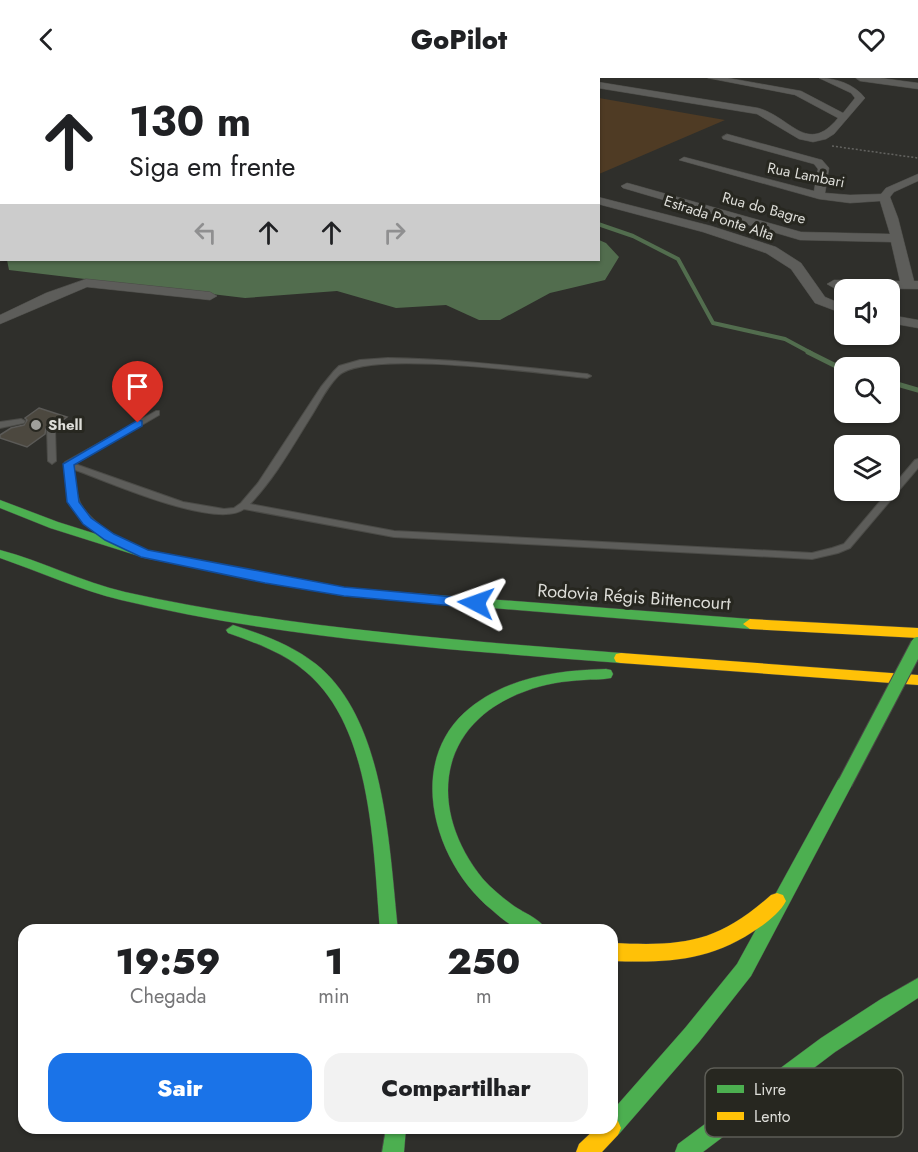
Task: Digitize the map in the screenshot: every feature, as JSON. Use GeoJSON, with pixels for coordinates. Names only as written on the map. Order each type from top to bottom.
{"type":"FeatureCollection","features":[{"type":"Feature","properties":{"kind":"main road","name":"Rodovia Régis Bittencourt"},"geometry":{"type":"LineString","coordinates":[[0,504],[54,525],[145,554],[344,592],[776,626],[918,633]]}},
{"type":"Feature","properties":{"kind":"main road"},"geometry":{"type":"LineString","coordinates":[[0,554],[256,638],[301,659],[323,678],[352,721],[363,754],[373,802],[388,924]]}},
{"type":"Feature","properties":{"kind":"main road"},"geometry":{"type":"LineString","coordinates":[[160,605],[429,643],[918,680]]}},
{"type":"Feature","properties":{"kind":"main road"},"geometry":{"type":"LineString","coordinates":[[841,629],[905,619],[918,620]]}},
{"type":"Feature","properties":{"kind":"main road"},"geometry":{"type":"LineString","coordinates":[[618,1119],[692,1035],[744,970],[918,644]]}},
{"type":"Feature","properties":{"kind":"main road"},"geometry":{"type":"LineString","coordinates":[[526,924],[476,884],[460,858],[449,834],[441,805],[441,779],[446,754],[454,735],[478,710],[509,690],[577,672],[623,674]]}},
{"type":"Feature","properties":{"kind":"main road"},"geometry":{"type":"LineString","coordinates":[[680,676],[804,680],[896,678]]}},
{"type":"Feature","properties":{"kind":"main road"},"geometry":{"type":"LineString","coordinates":[[618,952],[685,953],[725,938],[768,910],[790,886]]}},
{"type":"Feature","properties":{"kind":"main road"},"geometry":{"type":"LineString","coordinates":[[795,1068],[872,1014],[918,987]]}},
{"type":"Feature","properties":{"kind":"main road"},"geometry":{"type":"LineString","coordinates":[[393,1152],[395,1134]]}},
{"type":"Feature","properties":{"kind":"main road"},"geometry":{"type":"LineString","coordinates":[[587,1152],[604,1134]]}},
{"type":"Feature","properties":{"kind":"main road"},"geometry":{"type":"LineString","coordinates":[[686,1152],[705,1137]]}},
{"type":"Feature","properties":{"kind":"street"},"geometry":{"type":"LineString","coordinates":[[712,78],[798,93],[843,117]]}},
{"type":"Feature","properties":{"kind":"street"},"geometry":{"type":"LineString","coordinates":[[600,85],[759,111],[771,115],[799,136],[813,139],[830,135],[839,127],[843,117],[860,98],[854,91],[823,78]]}},
{"type":"Feature","properties":{"kind":"street"},"geometry":{"type":"LineString","coordinates":[[860,78],[918,86]]}},
{"type":"Feature","properties":{"kind":"street"},"geometry":{"type":"LineString","coordinates":[[727,137],[819,162],[824,168],[819,196]]}},
{"type":"Feature","properties":{"kind":"street","name":"Rua Lambari"},"geometry":{"type":"LineString","coordinates":[[684,160],[819,196],[884,197]]}},
{"type":"Feature","properties":{"kind":"street"},"geometry":{"type":"LineString","coordinates":[[913,285],[884,197],[890,190],[918,177]]}},
{"type":"Feature","properties":{"kind":"street","name":"Rua do Bagre"},"geometry":{"type":"LineString","coordinates":[[627,186],[800,236],[896,238]]}},
{"type":"Feature","properties":{"kind":"street","name":"Estrada Ponte Alta"},"geometry":{"type":"LineString","coordinates":[[600,201],[706,229],[771,250],[795,266],[820,300],[834,306]]}},
{"type":"Feature","properties":{"kind":"street"},"geometry":{"type":"LineString","coordinates":[[0,320],[59,292],[86,283],[210,296]]}},
{"type":"Feature","properties":{"kind":"street"},"geometry":{"type":"LineString","coordinates":[[900,321],[918,324]]}},
{"type":"Feature","properties":{"kind":"lane"},"geometry":{"type":"LineString","coordinates":[[68,464],[185,506],[225,513],[243,506],[265,479],[327,387],[342,369],[369,362],[396,361],[586,376]]}},
{"type":"Feature","properties":{"kind":"lane"},"geometry":{"type":"LineString","coordinates":[[68,464],[156,413]]}},
{"type":"Feature","properties":{"kind":"lane"},"geometry":{"type":"LineString","coordinates":[[0,425],[21,421]]}},
{"type":"Feature","properties":{"kind":"lane"},"geometry":{"type":"LineString","coordinates":[[51,429],[52,460]]}},
{"type":"Feature","properties":{"kind":"lane"},"geometry":{"type":"LineString","coordinates":[[243,506],[394,534],[812,556],[847,546],[918,462]]}},
{"type":"Feature","properties":{"kind":"lane"},"geometry":{"type":"LineString","coordinates":[[68,464],[73,502],[87,521],[110,537],[145,554]]}},
{"type":"Feature","properties":{"kind":"path"},"geometry":{"type":"LineString","coordinates":[[813,139],[822,145],[918,158]]}},
{"type":"Feature","properties":{"kind":"shaded area"},"geometry":{"type":"Polygon","coordinates":[[[600,98],[725,120],[600,174],[600,98]]]}},
{"type":"Feature","properties":{"kind":"shaded area"},"geometry":{"type":"Polygon","coordinates":[[[600,240],[606,243],[619,257],[605,280],[550,293],[500,320],[479,320],[446,305],[396,308],[337,291],[245,298],[9,270],[7,261],[600,261],[600,240]]]}},
{"type":"Feature","properties":{"kind":"building","name":"Shell"},"geometry":{"type":"Polygon","coordinates":[[[39,408],[67,417],[55,426],[50,424],[46,427],[45,434],[27,447],[0,438],[0,435],[11,428],[24,425],[27,420],[25,418],[39,408]]]}},
{"type":"Feature","properties":{"kind":"waterway"},"geometry":{"type":"LineString","coordinates":[[600,225],[633,236],[678,259],[713,323],[785,339],[811,353]]}},
{"type":"Feature","properties":{"kind":"waterway"},"geometry":{"type":"LineString","coordinates":[[808,352],[834,365]]}},
{"type":"Feature","properties":{"kind":"waterway"},"geometry":{"type":"LineString","coordinates":[[900,385],[918,390]]}},
{"type":"Feature","properties":{"kind":"traffic: fast"},"geometry":{"type":"LineString","coordinates":[[0,504],[54,525],[145,554],[344,592],[750,624]]}},
{"type":"Feature","properties":{"kind":"traffic: fast"},"geometry":{"type":"LineString","coordinates":[[0,554],[120,595],[227,617],[429,643],[621,658]]}},
{"type":"Feature","properties":{"kind":"traffic: fast"},"geometry":{"type":"LineString","coordinates":[[233,630],[268,643],[302,661],[321,677],[340,702],[355,731],[374,797],[388,924]]}},
{"type":"Feature","properties":{"kind":"traffic: fast"},"geometry":{"type":"LineString","coordinates":[[845,783],[918,644]]}},
{"type":"Feature","properties":{"kind":"traffic: fast"},"geometry":{"type":"LineString","coordinates":[[527,924],[488,896],[469,875],[459,856],[443,815],[440,793],[441,772],[446,752],[455,734],[469,718],[485,704],[503,694],[543,680],[606,674]]}},
{"type":"Feature","properties":{"kind":"traffic: fast"},"geometry":{"type":"LineString","coordinates":[[618,1120],[692,1035],[744,970],[845,783]]}},
{"type":"Feature","properties":{"kind":"traffic: fast"},"geometry":{"type":"LineString","coordinates":[[797,1068],[918,987]]}},
{"type":"Feature","properties":{"kind":"traffic: fast"},"geometry":{"type":"LineString","coordinates":[[393,1152],[395,1134]]}},
{"type":"Feature","properties":{"kind":"traffic: fast"},"geometry":{"type":"LineString","coordinates":[[686,1152],[706,1137]]}},
{"type":"Feature","properties":{"kind":"traffic: slow"},"geometry":{"type":"LineString","coordinates":[[750,624],[918,633]]}},
{"type":"Feature","properties":{"kind":"traffic: slow"},"geometry":{"type":"LineString","coordinates":[[621,658],[918,680]]}},
{"type":"Feature","properties":{"kind":"traffic: slow"},"geometry":{"type":"LineString","coordinates":[[618,952],[681,952],[701,948],[738,932],[777,901]]}},
{"type":"Feature","properties":{"kind":"traffic: slow"},"geometry":{"type":"LineString","coordinates":[[587,1152],[605,1134]]}},
{"type":"Feature","properties":{"kind":"place","name":"Shell"},"geometry":{"type":"Point","coordinates":[36,425]}},
{"type":"Feature","properties":{"kind":"route"},"geometry":{"type":"LineString","coordinates":[[138,423],[68,464],[73,502],[87,521],[110,537],[145,554],[265,578],[344,592],[476,603]]}}]}
